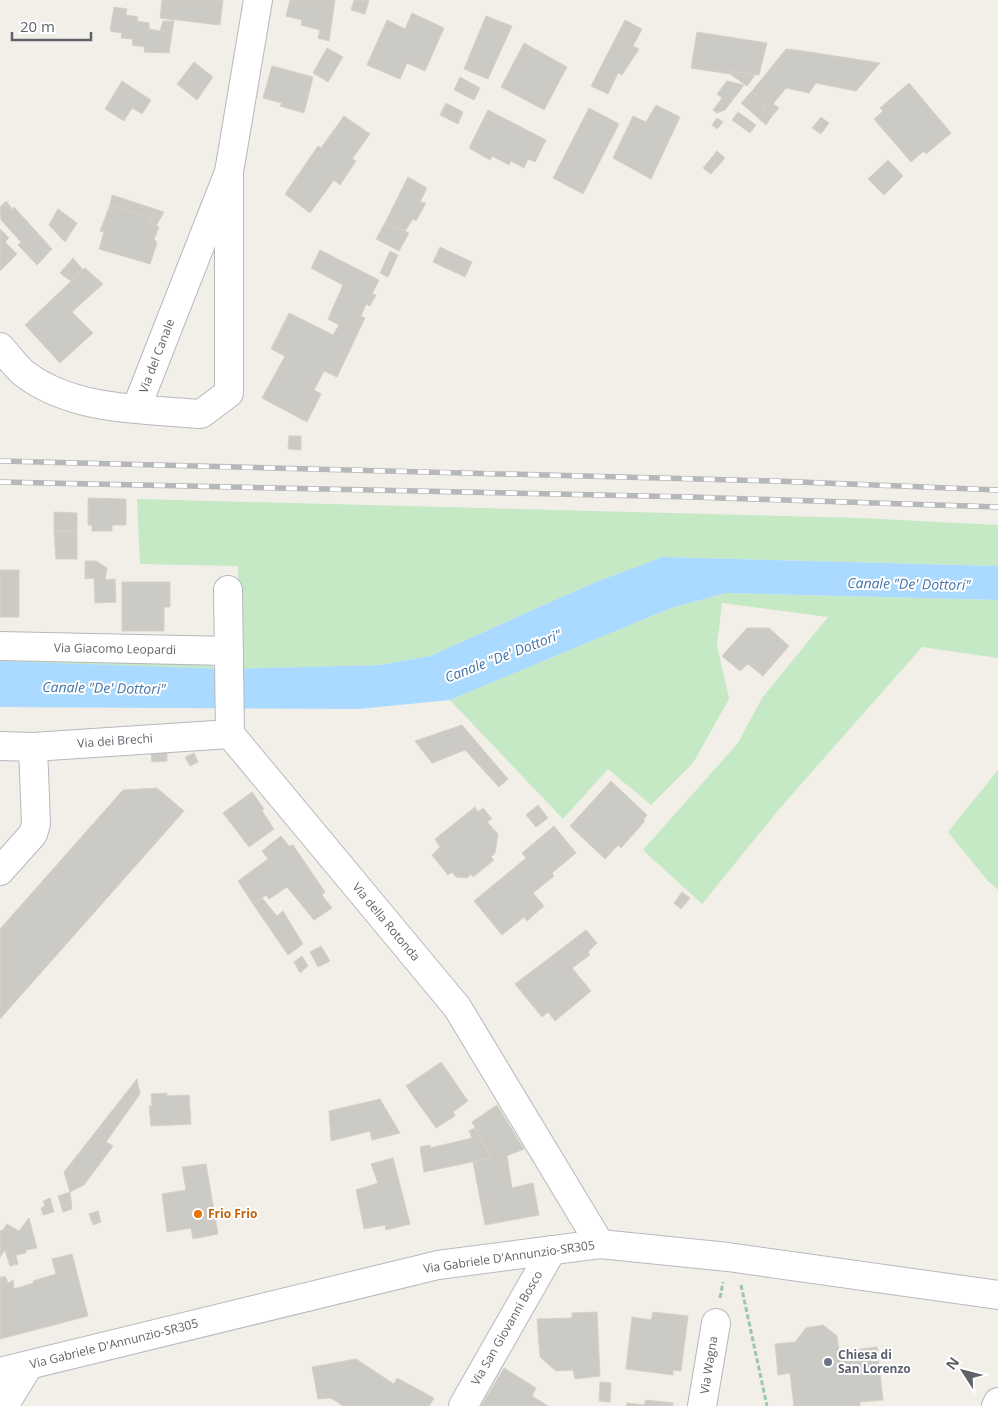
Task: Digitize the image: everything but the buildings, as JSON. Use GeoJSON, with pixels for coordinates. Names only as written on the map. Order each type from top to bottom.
{"type":"FeatureCollection","features":[{"type":"Feature","properties":{"kind":"street","name":"Via del Canale"},"geometry":{"type":"LineString","coordinates":[[230,172],[136,409],[201,414],[229,393],[230,172],[258,0]]}},
{"type":"Feature","properties":{"kind":"street"},"geometry":{"type":"LineString","coordinates":[[0,346],[26,375],[73,399],[136,409]]}},
{"type":"Feature","properties":{"kind":"street"},"geometry":{"type":"LineString","coordinates":[[228,590],[228,707],[230,734]]}},
{"type":"Feature","properties":{"kind":"street","name":"Via Giacomo Leopardi"},"geometry":{"type":"LineString","coordinates":[[0,646],[228,660]]}},
{"type":"Feature","properties":{"kind":"street","name":"Via dei Brechi"},"geometry":{"type":"LineString","coordinates":[[0,746],[33,747],[230,734]]}},
{"type":"Feature","properties":{"kind":"street","name":"Via della Rotonda"},"geometry":{"type":"LineString","coordinates":[[230,734],[457,1007],[600,1244]]}},
{"type":"Feature","properties":{"kind":"street"},"geometry":{"type":"LineString","coordinates":[[0,871],[33,834],[36,824],[33,747]]}},
{"type":"Feature","properties":{"kind":"street","name":"Via Gabriele D'Annunzio-SR305"},"geometry":{"type":"LineString","coordinates":[[0,1372],[438,1265],[600,1244],[728,1257],[998,1295]]}},
{"type":"Feature","properties":{"kind":"street","name":"Via San Giovanni Bosco"},"geometry":{"type":"LineString","coordinates":[[463,1406],[552,1250]]}},
{"type":"Feature","properties":{"kind":"street","name":"Via Wagna"},"geometry":{"type":"LineString","coordinates":[[702,1406],[716,1323]]}},
{"type":"Feature","properties":{"kind":"street"},"geometry":{"type":"LineString","coordinates":[[4,1406],[29,1365]]}},
{"type":"Feature","properties":{"kind":"street"},"geometry":{"type":"LineString","coordinates":[[996,1406],[998,1402]]}},
{"type":"Feature","properties":{"kind":"path"},"geometry":{"type":"LineString","coordinates":[[716,1323],[728,1257]]}},
{"type":"Feature","properties":{"kind":"path"},"geometry":{"type":"LineString","coordinates":[[741,1283],[767,1406]]}},
{"type":"Feature","properties":{"kind":"green space"},"geometry":{"type":"Polygon","coordinates":[[[137,499],[860,518],[998,525],[998,566],[663,557],[593,583],[430,656],[379,665],[237,669],[238,566],[140,564],[137,499]]]}},
{"type":"Feature","properties":{"kind":"green space"},"geometry":{"type":"Polygon","coordinates":[[[726,593],[998,600],[998,658],[922,647],[780,808],[702,904],[643,850],[738,743],[762,698],[828,617],[722,603],[717,645],[729,699],[693,763],[651,805],[608,769],[563,819],[450,700],[671,608],[726,593]]]}},
{"type":"Feature","properties":{"kind":"green space"},"geometry":{"type":"Polygon","coordinates":[[[0,651],[213,658],[213,669],[0,661],[0,651]]]}},
{"type":"Feature","properties":{"kind":"green space"},"geometry":{"type":"Polygon","coordinates":[[[998,770],[998,890],[987,880],[948,832],[998,770]]]}},
{"type":"Feature","properties":{"kind":"water","name":"Canale \"De' Dottori\""},"geometry":{"type":"Polygon","coordinates":[[[663,557],[998,566],[998,600],[726,593],[671,608],[450,700],[358,709],[0,707],[0,661],[227,669],[379,665],[430,656],[593,583],[663,557]]]}},
{"type":"Feature","properties":{"kind":"railway"},"geometry":{"type":"LineString","coordinates":[[0,461],[775,481],[998,490]]}},
{"type":"Feature","properties":{"kind":"railway"},"geometry":{"type":"LineString","coordinates":[[0,482],[691,497],[998,507]]}},
{"type":"Feature","properties":{"kind":"place","name":"Frio Frio"},"geometry":{"type":"Point","coordinates":[198,1214]}},
{"type":"Feature","properties":{"kind":"place","name":"Chiesa di San Lorenzo"},"geometry":{"type":"Point","coordinates":[828,1362]}}]}
